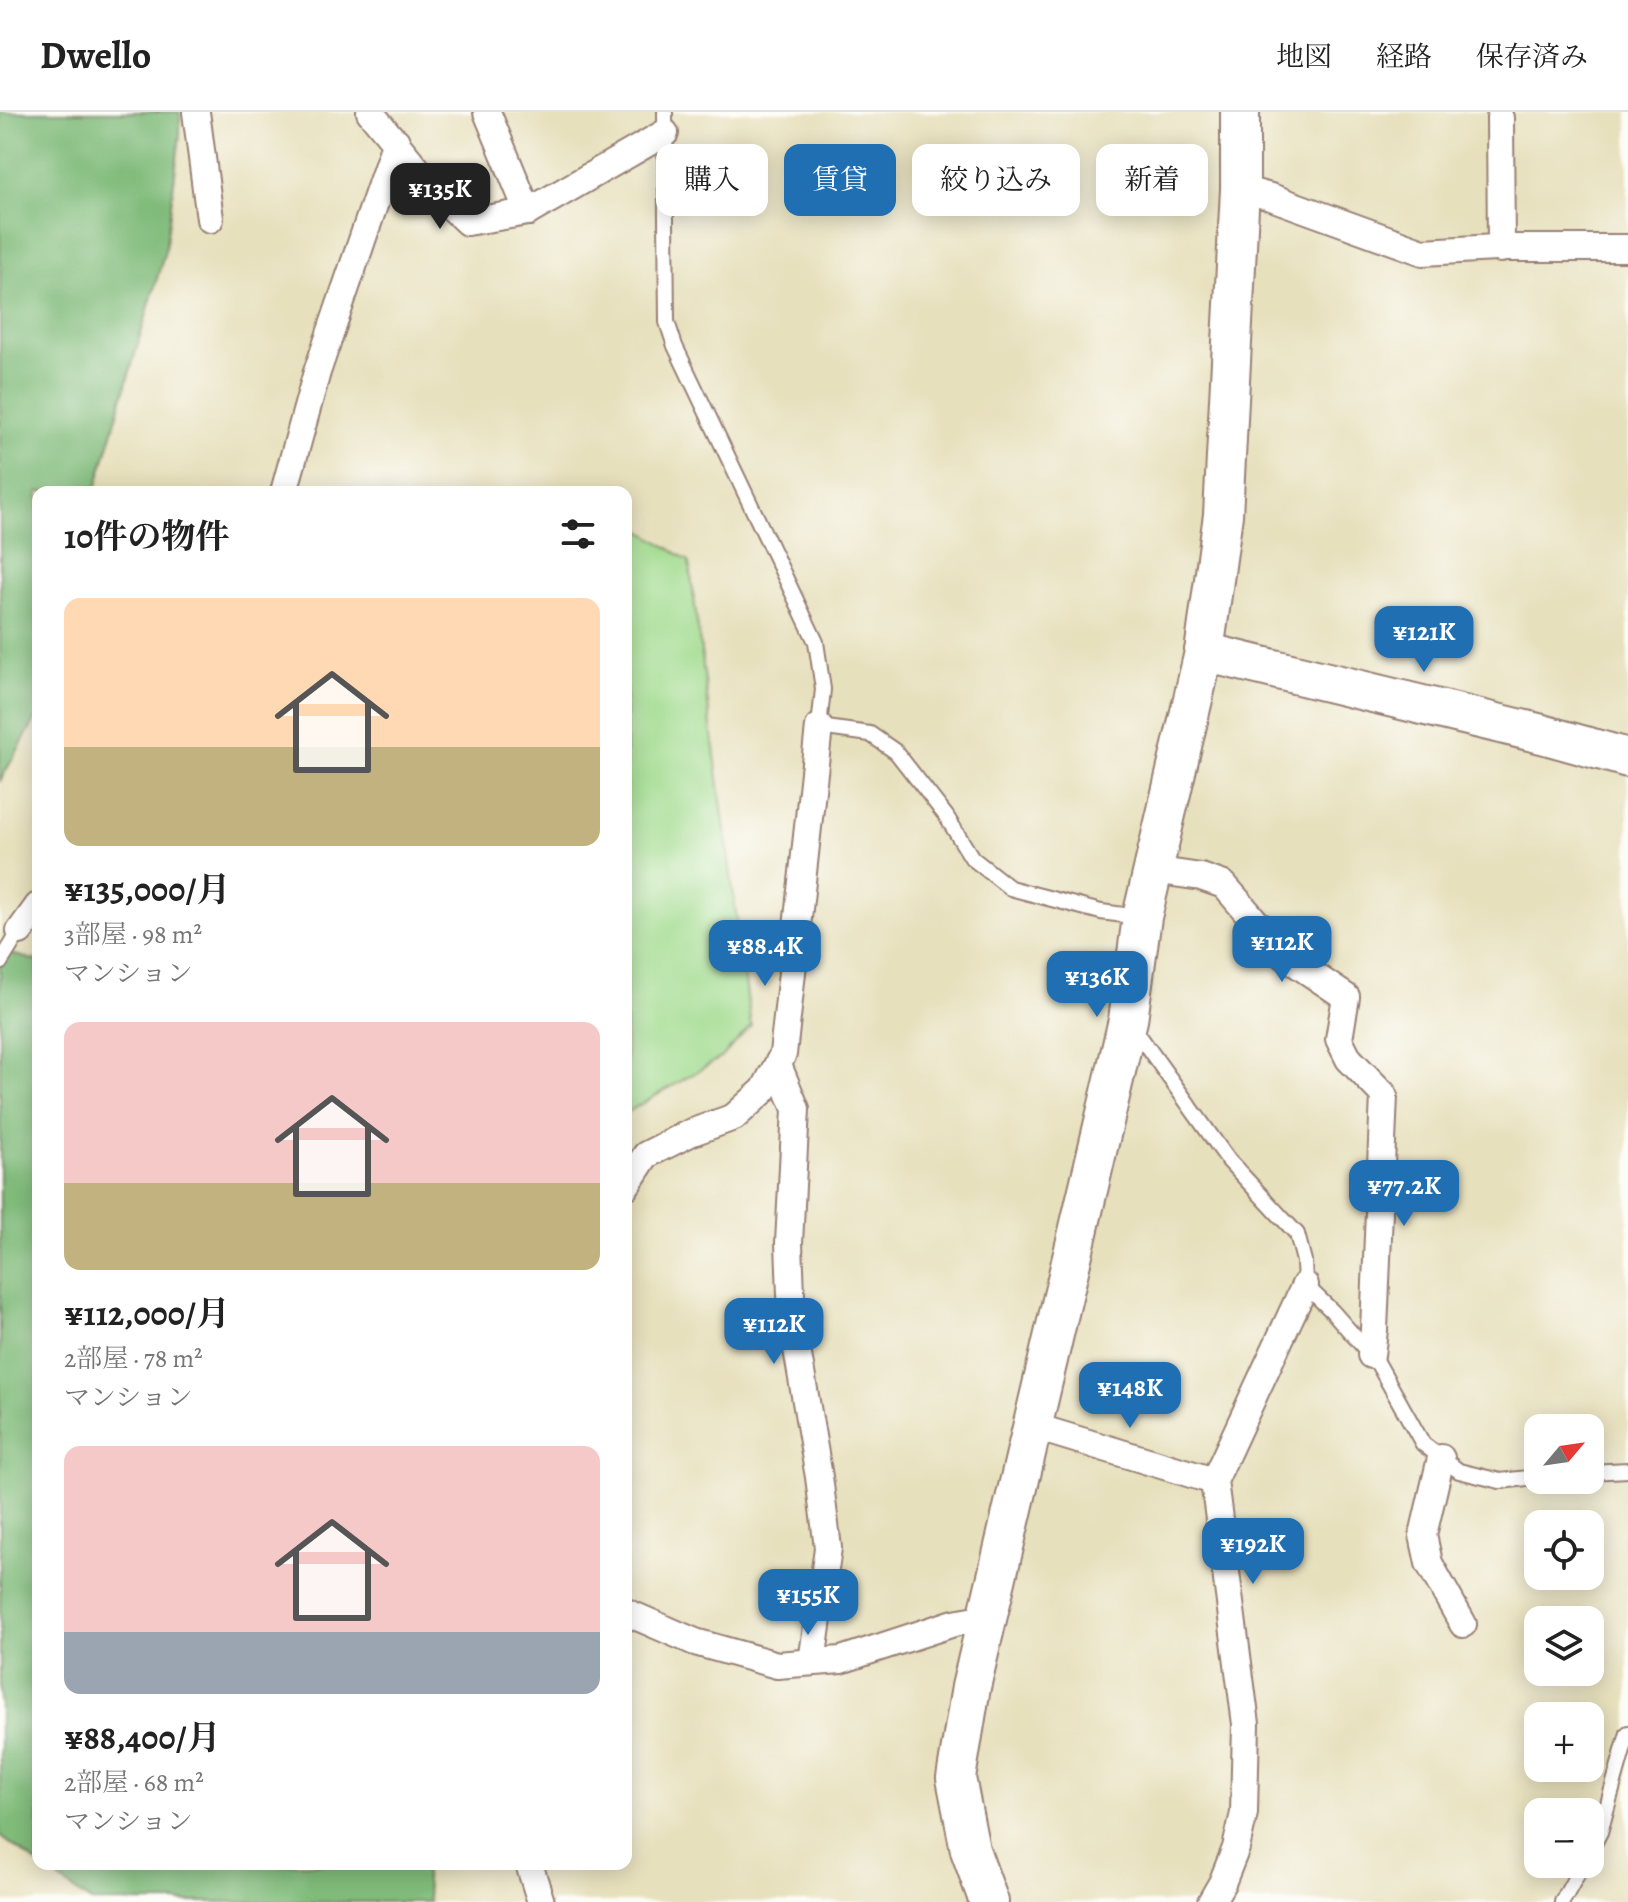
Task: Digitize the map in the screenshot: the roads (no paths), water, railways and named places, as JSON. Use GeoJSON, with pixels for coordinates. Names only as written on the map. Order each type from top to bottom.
{"type":"FeatureCollection","features":[{"type":"Feature","properties":{"kind":"street"},"geometry":{"type":"LineString","coordinates":[[196,112],[210,219]]}},
{"type":"Feature","properties":{"kind":"street"},"geometry":{"type":"LineString","coordinates":[[370,112],[436,192],[467,222],[528,212],[665,122]]}},
{"type":"Feature","properties":{"kind":"street"},"geometry":{"type":"LineString","coordinates":[[487,112],[528,212]]}},
{"type":"Feature","properties":{"kind":"street"},"geometry":{"type":"LineString","coordinates":[[989,1902],[970,1850],[956,1778],[971,1687],[1128,1020],[1142,917],[1204,652],[1223,515],[1240,189],[1240,112]]}},
{"type":"Feature","properties":{"kind":"street"},"geometry":{"type":"LineString","coordinates":[[1500,118],[1501,249]]}},
{"type":"Feature","properties":{"kind":"street"},"geometry":{"type":"LineString","coordinates":[[286,486],[317,372],[396,141]]}},
{"type":"Feature","properties":{"kind":"street"},"geometry":{"type":"LineString","coordinates":[[1240,189],[1271,197],[1423,252],[1628,248]]}},
{"type":"Feature","properties":{"kind":"street"},"geometry":{"type":"LineString","coordinates":[[1204,652],[1542,734],[1628,758]]}},
{"type":"Feature","properties":{"kind":"street"},"geometry":{"type":"LineString","coordinates":[[632,1177],[646,1155],[690,1133],[734,1117],[764,1090],[783,1054],[819,727]]}},
{"type":"Feature","properties":{"kind":"street"},"geometry":{"type":"LineString","coordinates":[[1153,870],[1201,877],[1224,885],[1285,956],[1346,997],[1339,1039],[1349,1059],[1384,1095],[1371,1355]]}},
{"type":"Feature","properties":{"kind":"street"},"geometry":{"type":"LineString","coordinates":[[20,931],[32,914]]}},
{"type":"Feature","properties":{"kind":"street"},"geometry":{"type":"LineString","coordinates":[[778,1065],[796,1109],[789,1243],[792,1320],[828,1548],[812,1662]]}},
{"type":"Feature","properties":{"kind":"street"},"geometry":{"type":"LineString","coordinates":[[1223,1896],[1244,1813],[1246,1724],[1214,1481],[1305,1285]]}},
{"type":"Feature","properties":{"kind":"street"},"geometry":{"type":"LineString","coordinates":[[1032,1426],[1214,1481]]}},
{"type":"Feature","properties":{"kind":"street"},"geometry":{"type":"LineString","coordinates":[[1441,1458],[1423,1535],[1429,1563],[1463,1624]]}},
{"type":"Feature","properties":{"kind":"street"},"geometry":{"type":"LineString","coordinates":[[632,1615],[695,1642],[777,1665],[841,1660],[954,1623],[988,1617]]}},
{"type":"Feature","properties":{"kind":"street"},"geometry":{"type":"LineString","coordinates":[[531,1870],[541,1902]]}},
{"type":"Feature","properties":{"kind":"lane"},"geometry":{"type":"LineString","coordinates":[[665,122],[667,322],[675,346],[816,642],[823,689],[819,727],[870,734],[896,752],[946,816],[972,858],[1010,888],[1101,912],[1142,917]]}},
{"type":"Feature","properties":{"kind":"lane"},"geometry":{"type":"LineString","coordinates":[[0,963],[20,931]]}},
{"type":"Feature","properties":{"kind":"lane"},"geometry":{"type":"LineString","coordinates":[[1128,1020],[1229,1161],[1297,1234],[1304,1261],[1305,1285],[1371,1355],[1423,1444],[1459,1471],[1500,1481],[1524,1478]]}},
{"type":"Feature","properties":{"kind":"lane"},"geometry":{"type":"LineString","coordinates":[[1604,1471],[1628,1470]]}},
{"type":"Feature","properties":{"kind":"lane"},"geometry":{"type":"LineString","coordinates":[[1604,1818],[1628,1733]]}},
{"type":"Feature","properties":{"kind":"lane"},"geometry":{"type":"LineString","coordinates":[[1562,1902],[1575,1878]]}}]}
